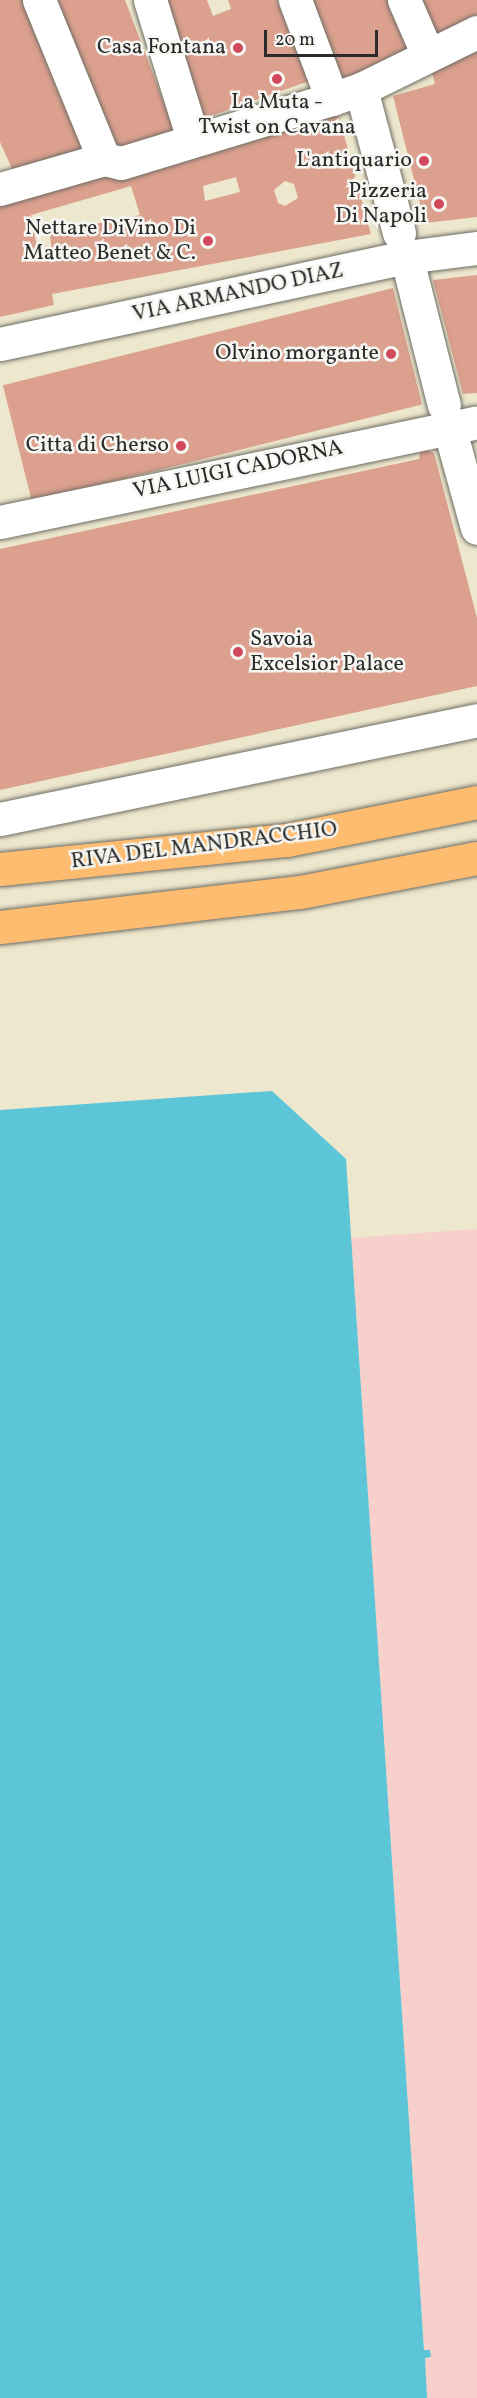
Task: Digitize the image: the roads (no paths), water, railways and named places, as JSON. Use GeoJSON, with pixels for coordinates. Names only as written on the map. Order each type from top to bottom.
{"type":"FeatureCollection","features":[{"type":"Feature","properties":{"kind":"main road","name":"RIVA DEL MANDRACCHIO"},"geometry":{"type":"LineString","coordinates":[[0,868],[287,840],[477,802]]}},
{"type":"Feature","properties":{"kind":"main road"},"geometry":{"type":"LineString","coordinates":[[0,927],[300,892],[477,858]]}},
{"type":"Feature","properties":{"kind":"street"},"geometry":{"type":"LineString","coordinates":[[39,0],[104,159]]}},
{"type":"Feature","properties":{"kind":"street"},"geometry":{"type":"LineString","coordinates":[[150,0],[193,139]]}},
{"type":"Feature","properties":{"kind":"street"},"geometry":{"type":"LineString","coordinates":[[295,0],[347,94],[399,233]]}},
{"type":"Feature","properties":{"kind":"street"},"geometry":{"type":"LineString","coordinates":[[404,0],[427,53]]}},
{"type":"Feature","properties":{"kind":"street"},"geometry":{"type":"LineString","coordinates":[[2,184],[104,159],[121,163],[193,139],[347,94],[427,53],[477,32]]}},
{"type":"Feature","properties":{"kind":"street","name":"VIA ARMANDO DIAZ"},"geometry":{"type":"LineString","coordinates":[[0,344],[405,257],[477,248]]}},
{"type":"Feature","properties":{"kind":"street"},"geometry":{"type":"LineString","coordinates":[[411,275],[444,405]]}},
{"type":"Feature","properties":{"kind":"street","name":"VIA LUIGI CADORNA"},"geometry":{"type":"LineString","coordinates":[[0,522],[477,422]]}},
{"type":"Feature","properties":{"kind":"street"},"geometry":{"type":"LineString","coordinates":[[454,445],[477,528]]}},
{"type":"Feature","properties":{"kind":"street"},"geometry":{"type":"LineString","coordinates":[[2,823],[477,720]]}},
{"type":"Feature","properties":{"kind":"water"},"geometry":{"type":"Polygon","coordinates":[[[272,1091],[346,1159],[424,2350],[430,2350],[431,2357],[425,2358],[427,2398],[0,2398],[0,1110],[272,1091]]]}},
{"type":"Feature","properties":{"kind":"place","name":"Casa Fontana"},"geometry":{"type":"Point","coordinates":[238,48]}},
{"type":"Feature","properties":{"kind":"place","name":"La Muta - Twist on Cavana"},"geometry":{"type":"Point","coordinates":[277,79]}},
{"type":"Feature","properties":{"kind":"place","name":"L'antiquario"},"geometry":{"type":"Point","coordinates":[424,161]}},
{"type":"Feature","properties":{"kind":"place","name":"Pizzeria Di Napoli"},"geometry":{"type":"Point","coordinates":[439,204]}},
{"type":"Feature","properties":{"kind":"place","name":"Nettare DiVino Di Matteo Benet & C."},"geometry":{"type":"Point","coordinates":[208,241]}},
{"type":"Feature","properties":{"kind":"place","name":"Olvino morgante"},"geometry":{"type":"Point","coordinates":[391,354]}},
{"type":"Feature","properties":{"kind":"place","name":"Citta di Cherso"},"geometry":{"type":"Point","coordinates":[181,446]}},
{"type":"Feature","properties":{"kind":"place","name":"Savoia Excelsior Palace"},"geometry":{"type":"Point","coordinates":[238,652]}}]}
